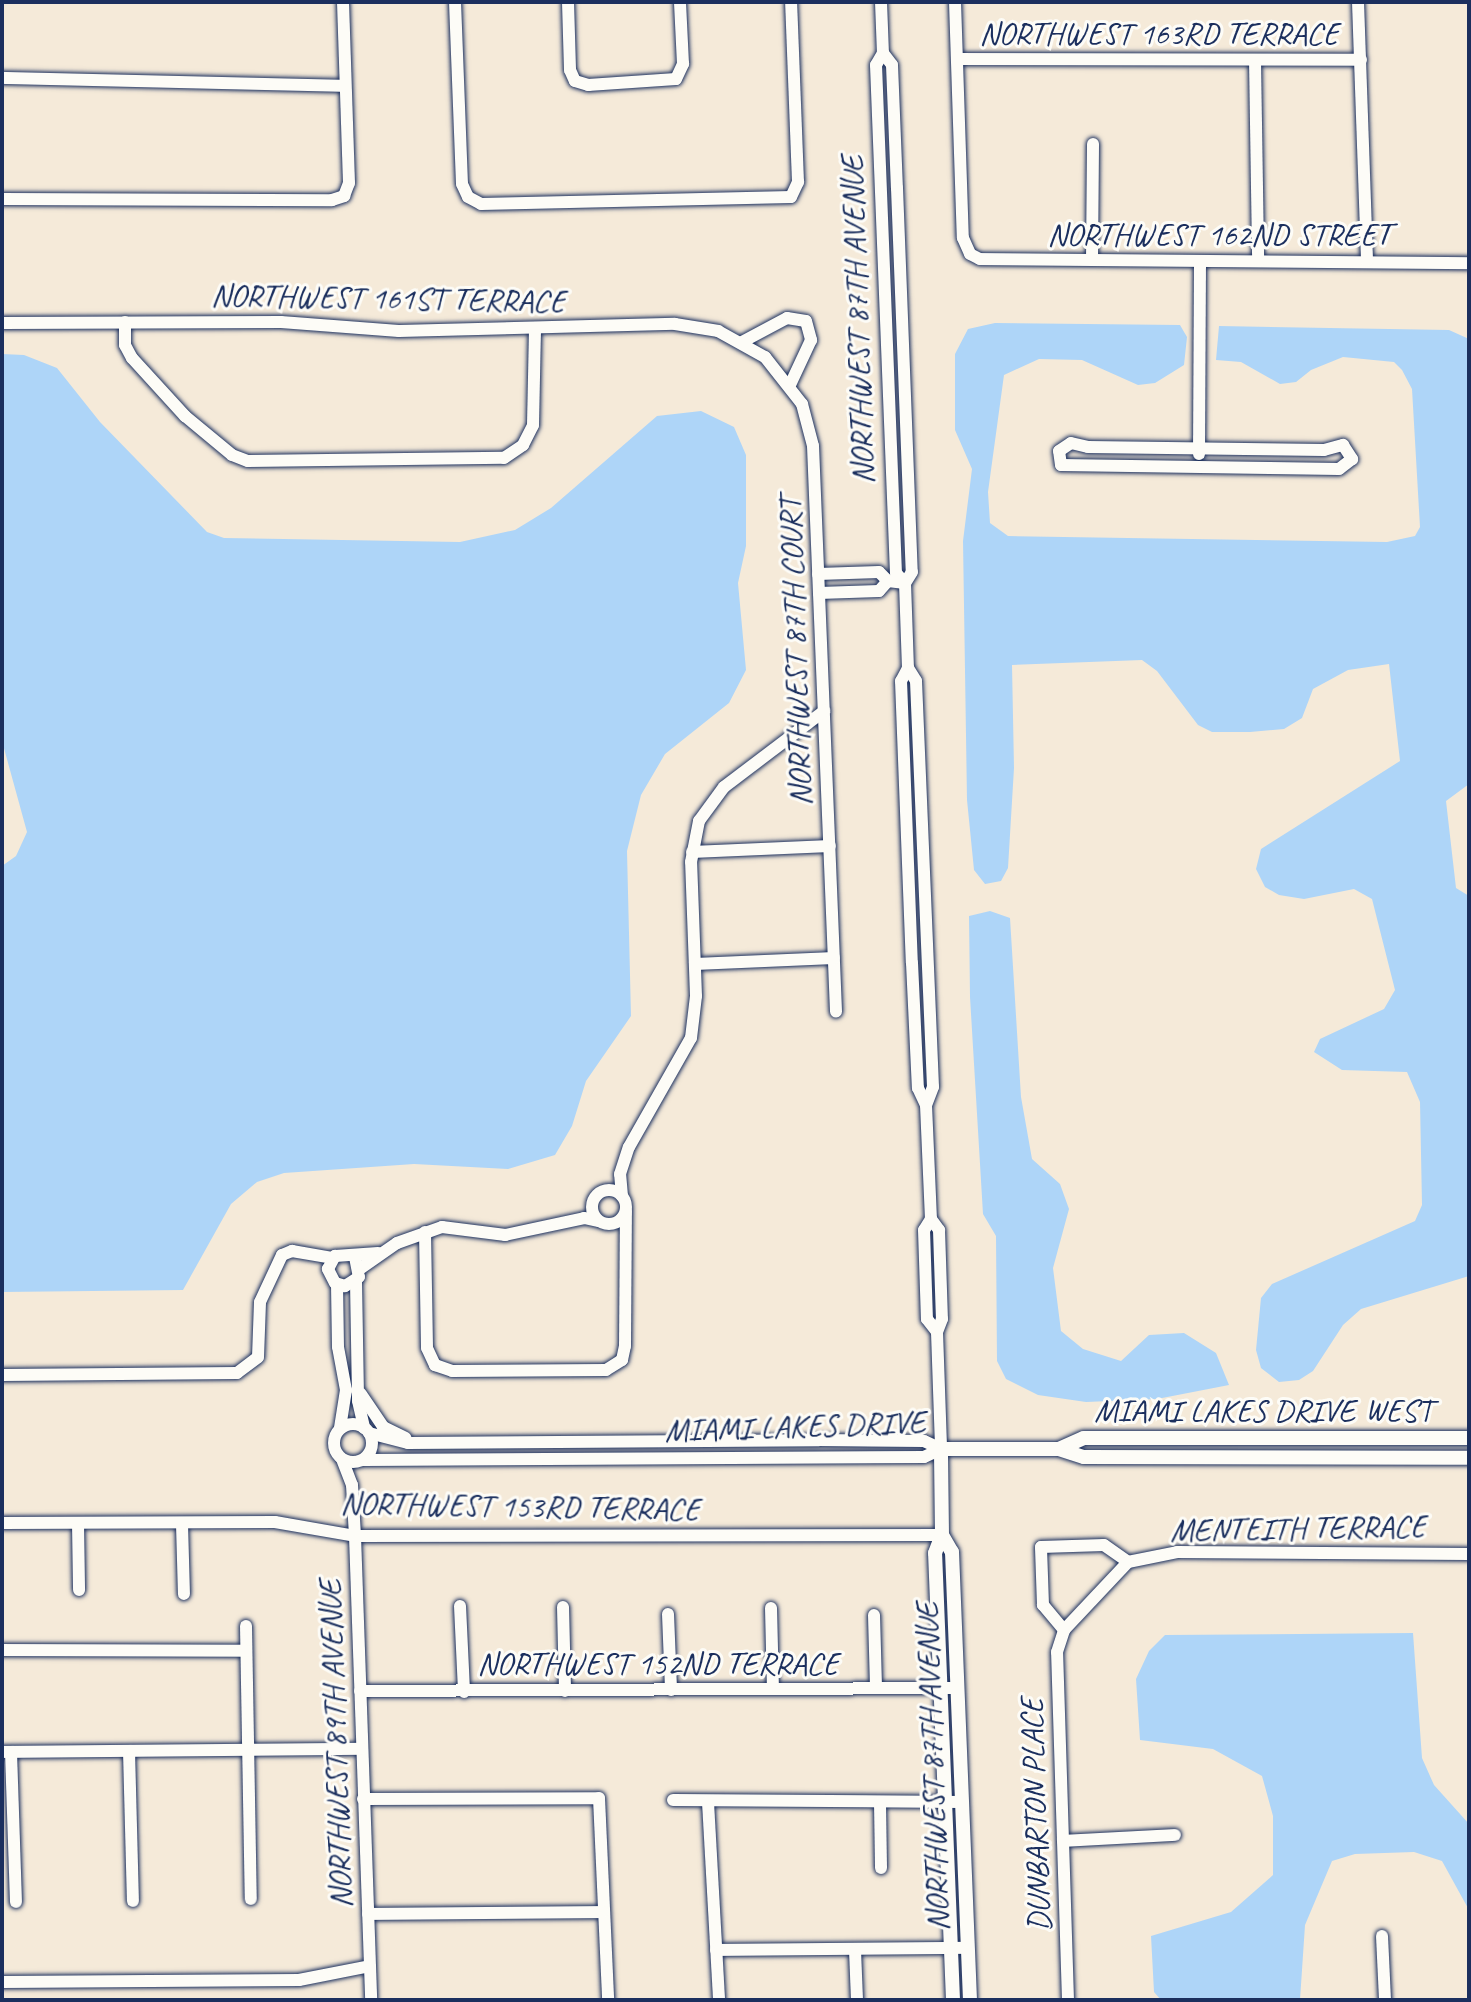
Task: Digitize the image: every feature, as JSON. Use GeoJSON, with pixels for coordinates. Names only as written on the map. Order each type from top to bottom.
{"type":"FeatureCollection","features":[{"type":"Feature","properties":{"kind":"main road","name":"MIAMI LAKES DRIVE WEST"},"geometry":{"type":"LineString","coordinates":[[1059,1449],[1084,1438],[1469,1438]]}},
{"type":"Feature","properties":{"kind":"main road","name":"MIAMI LAKES DRIVE WEST"},"geometry":{"type":"LineString","coordinates":[[941,1449],[1059,1449],[1084,1457],[1469,1458]]}},
{"type":"Feature","properties":{"kind":"main road","name":"NORTHWEST 87TH AVENUE"},"geometry":{"type":"LineString","coordinates":[[941,1449],[942,1535],[935,1553],[953,2000]]}},
{"type":"Feature","properties":{"kind":"main road","name":"NORTHWEST 87TH AVENUE"},"geometry":{"type":"LineString","coordinates":[[942,1535],[952,1552],[970,2000]]}},
{"type":"Feature","properties":{"kind":"street"},"geometry":{"type":"LineString","coordinates":[[2,199],[332,200],[344,196],[349,183],[343,2]]}},
{"type":"Feature","properties":{"kind":"street"},"geometry":{"type":"LineString","coordinates":[[455,2],[462,184],[468,197],[481,204],[791,197],[798,182],[791,2]]}},
{"type":"Feature","properties":{"kind":"street"},"geometry":{"type":"LineString","coordinates":[[568,2],[575,81],[588,85],[676,79],[683,64],[680,2]]}},
{"type":"Feature","properties":{"kind":"street","name":"NORTHWEST 87TH AVENUE"},"geometry":{"type":"LineString","coordinates":[[881,2],[883,53],[892,65],[912,572],[905,583],[908,668],[916,681],[933,1087],[926,1105],[931,1219],[939,1230],[942,1319],[937,1332],[941,1449]]}},
{"type":"Feature","properties":{"kind":"street"},"geometry":{"type":"LineString","coordinates":[[955,2],[957,59]]}},
{"type":"Feature","properties":{"kind":"street"},"geometry":{"type":"LineString","coordinates":[[1358,2],[1367,261]]}},
{"type":"Feature","properties":{"kind":"street","name":"NORTHWEST 163RD TERRACE"},"geometry":{"type":"LineString","coordinates":[[957,59],[1361,60]]}},
{"type":"Feature","properties":{"kind":"street","name":"NORTHWEST 162ND STREET"},"geometry":{"type":"LineString","coordinates":[[957,59],[963,238],[970,254],[980,259],[1469,263]]}},
{"type":"Feature","properties":{"kind":"street"},"geometry":{"type":"LineString","coordinates":[[1255,60],[1258,261]]}},
{"type":"Feature","properties":{"kind":"street"},"geometry":{"type":"LineString","coordinates":[[2,78],[345,86]]}},
{"type":"Feature","properties":{"kind":"street"},"geometry":{"type":"LineString","coordinates":[[1092,260],[1093,144]]}},
{"type":"Feature","properties":{"kind":"street"},"geometry":{"type":"LineString","coordinates":[[1199,463],[1200,261]]}},
{"type":"Feature","properties":{"kind":"street"},"geometry":{"type":"LineString","coordinates":[[742,342],[787,318],[806,321],[811,340],[790,385]]}},
{"type":"Feature","properties":{"kind":"street"},"geometry":{"type":"LineString","coordinates":[[125,322],[125,345],[132,358],[185,416],[241,460],[496,460],[518,450],[533,425],[535,330]]}},
{"type":"Feature","properties":{"kind":"street","name":"NORTHWEST 161ST TERRACE"},"geometry":{"type":"LineString","coordinates":[[2,323],[125,322],[535,330],[675,324],[707,328],[742,342],[765,357]]}},
{"type":"Feature","properties":{"kind":"street","name":"NORTHWEST 87TH COURT"},"geometry":{"type":"LineString","coordinates":[[765,357],[790,385],[813,446],[836,1012]]}},
{"type":"Feature","properties":{"kind":"street"},"geometry":{"type":"LineString","coordinates":[[1071,443],[1199,447],[1324,450],[1343,445],[1352,459],[1339,469],[1199,463],[1070,466],[1061,465],[1058,457],[1062,445],[1071,443]]}},
{"type":"Feature","properties":{"kind":"street"},"geometry":{"type":"LineString","coordinates":[[818,574],[879,572],[888,581],[905,583]]}},
{"type":"Feature","properties":{"kind":"street"},"geometry":{"type":"LineString","coordinates":[[843,573],[844,592]]}},
{"type":"Feature","properties":{"kind":"street"},"geometry":{"type":"LineString","coordinates":[[819,593],[879,591],[888,581]]}},
{"type":"Feature","properties":{"kind":"street"},"geometry":{"type":"LineString","coordinates":[[576,1220],[620,1174],[632,1140],[691,1038],[695,964],[692,852],[696,829],[716,795],[824,711]]}},
{"type":"Feature","properties":{"kind":"street"},"geometry":{"type":"LineString","coordinates":[[692,852],[830,846]]}},
{"type":"Feature","properties":{"kind":"street"},"geometry":{"type":"LineString","coordinates":[[695,964],[834,958]]}},
{"type":"Feature","properties":{"kind":"street"},"geometry":{"type":"LineString","coordinates":[[425,1232],[427,1348],[435,1365],[452,1371],[606,1370],[622,1360],[626,1211],[620,1174]]}},
{"type":"Feature","properties":{"kind":"street"},"geometry":{"type":"LineString","coordinates":[[605,1190],[622,1196]]}},
{"type":"Feature","properties":{"kind":"street"},"geometry":{"type":"LineString","coordinates":[[593,1200],[625,1251]]}},
{"type":"Feature","properties":{"kind":"street"},"geometry":{"type":"LineString","coordinates":[[358,1262],[425,1232],[461,1227],[505,1235],[576,1220],[604,1222],[626,1211]]}},
{"type":"Feature","properties":{"kind":"street"},"geometry":{"type":"LineString","coordinates":[[2,1375],[147,1371],[229,1375],[255,1364],[266,1280],[286,1253],[333,1258],[345,1253],[358,1262]]}},
{"type":"Feature","properties":{"kind":"street"},"geometry":{"type":"LineString","coordinates":[[313,1257],[337,1284],[346,1390],[340,1429],[333,1445],[342,1459],[361,1461],[372,1445],[366,1430],[359,1388],[358,1262]]}},
{"type":"Feature","properties":{"kind":"street"},"geometry":{"type":"LineString","coordinates":[[328,1272],[333,1258]]}},
{"type":"Feature","properties":{"kind":"street"},"geometry":{"type":"LineString","coordinates":[[337,1284],[356,1282]]}},
{"type":"Feature","properties":{"kind":"street"},"geometry":{"type":"LineString","coordinates":[[359,1388],[383,1427],[416,1442]]}},
{"type":"Feature","properties":{"kind":"street"},"geometry":{"type":"LineString","coordinates":[[340,1429],[366,1430]]}},
{"type":"Feature","properties":{"kind":"street","name":"MIAMI LAKES DRIVE"},"geometry":{"type":"LineString","coordinates":[[366,1430],[396,1443],[924,1441],[941,1449]]}},
{"type":"Feature","properties":{"kind":"street","name":"MIAMI LAKES DRIVE"},"geometry":{"type":"LineString","coordinates":[[361,1461],[924,1457],[941,1449]]}},
{"type":"Feature","properties":{"kind":"street","name":"NORTHWEST 89TH AVENUE"},"geometry":{"type":"LineString","coordinates":[[342,1459],[352,1485],[355,1536],[371,2000]]}},
{"type":"Feature","properties":{"kind":"street","name":"NORTHWEST 89TH AVENUE"},"geometry":{"type":"LineString","coordinates":[[352,1485],[361,1461]]}},
{"type":"Feature","properties":{"kind":"street","name":"NORTHWEST 153RD TERRACE"},"geometry":{"type":"LineString","coordinates":[[2,1523],[275,1522],[355,1536],[942,1535]]}},
{"type":"Feature","properties":{"kind":"street"},"geometry":{"type":"LineString","coordinates":[[78,1523],[79,1590]]}},
{"type":"Feature","properties":{"kind":"street"},"geometry":{"type":"LineString","coordinates":[[182,1524],[184,1594]]}},
{"type":"Feature","properties":{"kind":"street"},"geometry":{"type":"LineString","coordinates":[[1104,1545],[1128,1562],[1064,1630],[1043,1605],[1041,1547],[1104,1545]]}},
{"type":"Feature","properties":{"kind":"street","name":"MENTEITH TERRACE"},"geometry":{"type":"LineString","coordinates":[[1128,1562],[1177,1552],[1469,1554]]}},
{"type":"Feature","properties":{"kind":"street"},"geometry":{"type":"LineString","coordinates":[[460,1606],[464,1692]]}},
{"type":"Feature","properties":{"kind":"street"},"geometry":{"type":"LineString","coordinates":[[563,1607],[565,1691]]}},
{"type":"Feature","properties":{"kind":"street"},"geometry":{"type":"LineString","coordinates":[[771,1608],[773,1689]]}},
{"type":"Feature","properties":{"kind":"street"},"geometry":{"type":"LineString","coordinates":[[668,1614],[671,1690]]}},
{"type":"Feature","properties":{"kind":"street"},"geometry":{"type":"LineString","coordinates":[[874,1615],[876,1688]]}},
{"type":"Feature","properties":{"kind":"street"},"geometry":{"type":"LineString","coordinates":[[246,1626],[251,1899]]}},
{"type":"Feature","properties":{"kind":"street","name":"DUNBARTON PLACE"},"geometry":{"type":"LineString","coordinates":[[1064,1630],[1057,1652],[1068,2000]]}},
{"type":"Feature","properties":{"kind":"street"},"geometry":{"type":"LineString","coordinates":[[2,1650],[246,1651]]}},
{"type":"Feature","properties":{"kind":"street","name":"NORTHWEST 152ND TERRACE"},"geometry":{"type":"LineString","coordinates":[[360,1691],[957,1688]]}},
{"type":"Feature","properties":{"kind":"street"},"geometry":{"type":"LineString","coordinates":[[16,1902],[7,1752],[361,1749]]}},
{"type":"Feature","properties":{"kind":"street"},"geometry":{"type":"LineString","coordinates":[[129,1751],[133,1901]]}},
{"type":"Feature","properties":{"kind":"street"},"geometry":{"type":"LineString","coordinates":[[363,1799],[599,1798],[608,2000]]}},
{"type":"Feature","properties":{"kind":"street"},"geometry":{"type":"LineString","coordinates":[[673,1800],[962,1802]]}},
{"type":"Feature","properties":{"kind":"street"},"geometry":{"type":"LineString","coordinates":[[708,1802],[719,2000]]}},
{"type":"Feature","properties":{"kind":"street"},"geometry":{"type":"LineString","coordinates":[[880,1803],[881,1868]]}},
{"type":"Feature","properties":{"kind":"street"},"geometry":{"type":"LineString","coordinates":[[1063,1841],[1175,1835]]}},
{"type":"Feature","properties":{"kind":"street"},"geometry":{"type":"LineString","coordinates":[[368,1914],[603,1912]]}},
{"type":"Feature","properties":{"kind":"street"},"geometry":{"type":"LineString","coordinates":[[1382,1936],[1385,2000]]}},
{"type":"Feature","properties":{"kind":"street"},"geometry":{"type":"LineString","coordinates":[[716,1950],[968,1948]]}},
{"type":"Feature","properties":{"kind":"street"},"geometry":{"type":"LineString","coordinates":[[855,1950],[857,2000]]}},
{"type":"Feature","properties":{"kind":"street"},"geometry":{"type":"LineString","coordinates":[[2,1982],[299,1980],[370,1966]]}},
{"type":"Feature","properties":{"kind":"water"},"geometry":{"type":"Polygon","coordinates":[[[995,323],[1180,325],[1187,337],[1184,365],[1155,383],[1138,385],[1082,360],[1039,359],[1004,375],[988,492],[990,523],[1008,536],[1387,542],[1415,536],[1420,527],[1412,389],[1402,370],[1394,362],[1343,357],[1311,370],[1296,382],[1280,384],[1241,362],[1216,360],[1219,326],[1449,330],[1469,339],[1469,784],[1446,801],[1456,888],[1469,896],[1469,1276],[1361,1309],[1343,1325],[1313,1371],[1299,1380],[1279,1382],[1261,1368],[1256,1350],[1261,1298],[1272,1284],[1415,1221],[1422,1205],[1420,1102],[1407,1072],[1342,1070],[1314,1052],[1320,1039],[1384,1009],[1395,990],[1372,899],[1354,889],[1304,899],[1279,895],[1265,887],[1256,869],[1261,849],[1400,761],[1389,664],[1348,670],[1313,689],[1302,718],[1284,729],[1250,732],[1212,732],[1198,725],[1157,671],[1142,660],[1012,665],[1014,768],[1008,868],[1001,881],[985,884],[974,870],[967,800],[963,541],[972,469],[955,430],[955,354],[968,329],[995,323]]]}},
{"type":"Feature","properties":{"kind":"water"},"geometry":{"type":"Polygon","coordinates":[[[2,354],[24,355],[57,368],[100,422],[207,532],[224,538],[460,542],[515,530],[551,508],[657,416],[701,411],[734,427],[746,455],[746,546],[738,583],[746,670],[729,703],[665,754],[641,795],[627,851],[631,1016],[586,1081],[572,1126],[555,1155],[508,1169],[414,1164],[284,1173],[257,1182],[231,1204],[183,1290],[2,1292],[2,866],[16,856],[27,832],[2,741],[2,354]]]}},
{"type":"Feature","properties":{"kind":"water"},"geometry":{"type":"Polygon","coordinates":[[[990,911],[1010,918],[1021,1097],[1032,1159],[1060,1184],[1069,1209],[1053,1268],[1061,1331],[1083,1349],[1121,1361],[1149,1335],[1184,1333],[1216,1353],[1229,1385],[1157,1399],[1086,1402],[1038,1395],[1006,1379],[997,1361],[996,1236],[983,1214],[970,997],[969,916],[990,911]]]}},
{"type":"Feature","properties":{"kind":"water"},"geometry":{"type":"Polygon","coordinates":[[[1413,1633],[1422,1758],[1434,1785],[1469,1824],[1469,1910],[1442,1861],[1414,1852],[1355,1854],[1332,1861],[1305,1925],[1300,2000],[1161,2000],[1154,1992],[1151,1936],[1231,1912],[1273,1875],[1273,1816],[1262,1776],[1213,1749],[1140,1740],[1136,1679],[1149,1651],[1165,1635],[1413,1633]]]}}]}
